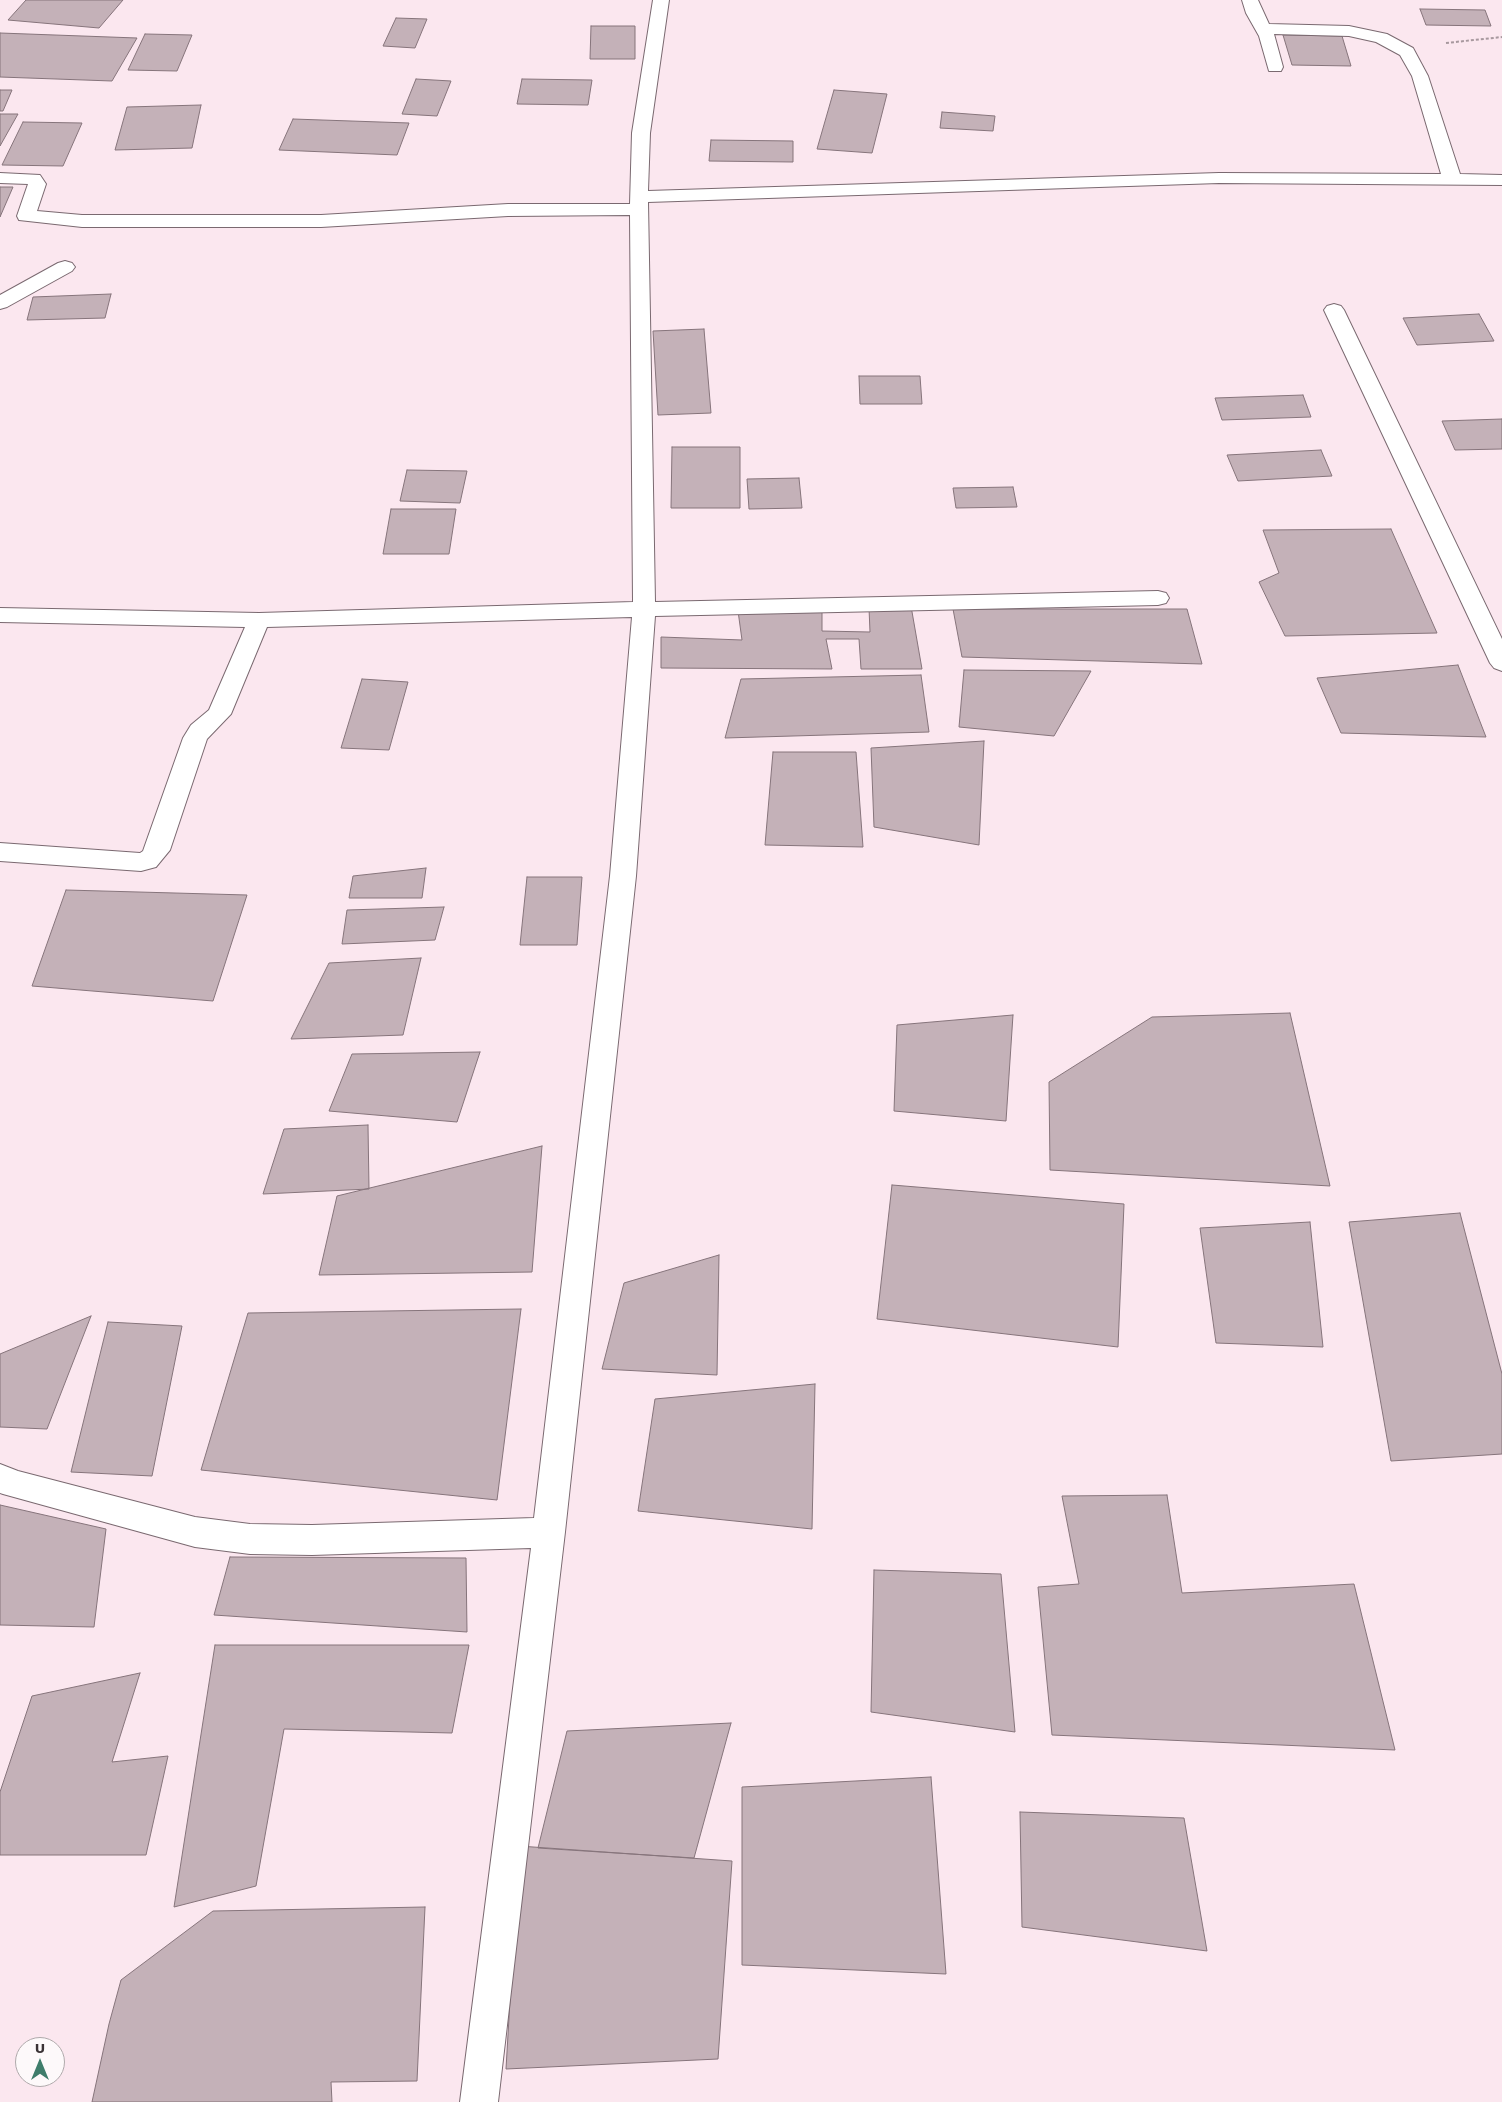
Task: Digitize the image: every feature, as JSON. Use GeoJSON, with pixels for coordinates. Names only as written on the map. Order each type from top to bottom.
{"type":"FeatureCollection","features":[{"type":"Feature","properties":{"kind":"street"},"geometry":{"type":"LineString","coordinates":[[479,2102],[549,1532],[623,876],[644,609],[639,203],[641,133],[660,0]]}},
{"type":"Feature","properties":{"kind":"street"},"geometry":{"type":"LineString","coordinates":[[1250,0],[1254,13],[1267,36],[1275,67]]}},
{"type":"Feature","properties":{"kind":"street"},"geometry":{"type":"LineString","coordinates":[[1263,29],[1349,31],[1381,38],[1407,52],[1420,76],[1452,179]]}},
{"type":"Feature","properties":{"kind":"street"},"geometry":{"type":"LineString","coordinates":[[0,178],[34,179],[37,184],[26,216],[82,221],[321,221],[639,203],[1219,178],[1502,180]]}},
{"type":"Feature","properties":{"kind":"street"},"geometry":{"type":"LineString","coordinates":[[0,303],[65,267]]}},
{"type":"Feature","properties":{"kind":"street"},"geometry":{"type":"LineString","coordinates":[[1334,310],[1502,663]]}},
{"type":"Feature","properties":{"kind":"street"},"geometry":{"type":"LineString","coordinates":[[0,615],[259,620],[644,609],[1158,598]]}},
{"type":"Feature","properties":{"kind":"street"},"geometry":{"type":"LineString","coordinates":[[0,852],[141,862],[152,858],[157,850],[195,738],[219,714],[259,620]]}},
{"type":"Feature","properties":{"kind":"street"},"geometry":{"type":"LineString","coordinates":[[0,1478],[32,1489],[195,1532],[250,1538],[312,1540],[549,1532]]}},
{"type":"Feature","properties":{"kind":"path"},"geometry":{"type":"LineString","coordinates":[[1407,52],[1424,46],[1502,37]]}},
{"type":"Feature","properties":{"kind":"building"},"geometry":{"type":"Polygon","coordinates":[[[26,0],[123,0],[99,28],[8,20],[26,0]]]}},
{"type":"Feature","properties":{"kind":"building"},"geometry":{"type":"Polygon","coordinates":[[[1420,9],[1485,10],[1491,26],[1426,25],[1420,9]]]}},
{"type":"Feature","properties":{"kind":"building"},"geometry":{"type":"Polygon","coordinates":[[[396,18],[427,19],[415,48],[383,46],[396,18]]]}},
{"type":"Feature","properties":{"kind":"building"},"geometry":{"type":"Polygon","coordinates":[[[591,26],[635,26],[635,59],[590,59],[591,26]]]}},
{"type":"Feature","properties":{"kind":"building"},"geometry":{"type":"Polygon","coordinates":[[[0,33],[137,38],[112,81],[0,77],[0,33]]]}},
{"type":"Feature","properties":{"kind":"building"},"geometry":{"type":"Polygon","coordinates":[[[145,34],[192,35],[177,71],[128,70],[145,34]]]}},
{"type":"Feature","properties":{"kind":"building"},"geometry":{"type":"Polygon","coordinates":[[[1283,35],[1342,36],[1351,66],[1292,65],[1283,35]]]}},
{"type":"Feature","properties":{"kind":"building"},"geometry":{"type":"Polygon","coordinates":[[[416,79],[451,81],[437,116],[402,114],[416,79]]]}},
{"type":"Feature","properties":{"kind":"building"},"geometry":{"type":"Polygon","coordinates":[[[522,79],[592,80],[588,105],[517,104],[522,79]]]}},
{"type":"Feature","properties":{"kind":"building"},"geometry":{"type":"Polygon","coordinates":[[[0,90],[12,90],[3,111],[0,111],[0,90]]]}},
{"type":"Feature","properties":{"kind":"building"},"geometry":{"type":"Polygon","coordinates":[[[834,90],[887,94],[872,153],[817,149],[834,90]]]}},
{"type":"Feature","properties":{"kind":"building"},"geometry":{"type":"Polygon","coordinates":[[[201,105],[192,148],[115,150],[127,107],[201,105]]]}},
{"type":"Feature","properties":{"kind":"building"},"geometry":{"type":"Polygon","coordinates":[[[942,112],[995,116],[993,131],[940,128],[942,112]]]}},
{"type":"Feature","properties":{"kind":"building"},"geometry":{"type":"Polygon","coordinates":[[[0,114],[18,114],[0,146],[0,114]]]}},
{"type":"Feature","properties":{"kind":"building"},"geometry":{"type":"Polygon","coordinates":[[[293,119],[409,123],[397,155],[279,150],[293,119]]]}},
{"type":"Feature","properties":{"kind":"building"},"geometry":{"type":"Polygon","coordinates":[[[23,122],[82,123],[63,166],[2,165],[23,122]]]}},
{"type":"Feature","properties":{"kind":"building"},"geometry":{"type":"Polygon","coordinates":[[[711,140],[793,141],[793,162],[709,161],[711,140]]]}},
{"type":"Feature","properties":{"kind":"building"},"geometry":{"type":"Polygon","coordinates":[[[0,187],[13,187],[0,217],[0,187]]]}},
{"type":"Feature","properties":{"kind":"building"},"geometry":{"type":"Polygon","coordinates":[[[111,294],[105,318],[27,320],[33,297],[111,294]]]}},
{"type":"Feature","properties":{"kind":"building"},"geometry":{"type":"Polygon","coordinates":[[[1479,314],[1494,341],[1417,345],[1403,318],[1479,314]]]}},
{"type":"Feature","properties":{"kind":"building"},"geometry":{"type":"Polygon","coordinates":[[[704,329],[711,413],[658,415],[653,331],[704,329]]]}},
{"type":"Feature","properties":{"kind":"building"},"geometry":{"type":"Polygon","coordinates":[[[859,376],[920,376],[922,404],[860,404],[859,376]]]}},
{"type":"Feature","properties":{"kind":"building"},"geometry":{"type":"Polygon","coordinates":[[[1303,395],[1311,417],[1222,420],[1215,398],[1303,395]]]}},
{"type":"Feature","properties":{"kind":"building"},"geometry":{"type":"Polygon","coordinates":[[[1502,419],[1502,449],[1455,450],[1442,421],[1502,419]]]}},
{"type":"Feature","properties":{"kind":"building"},"geometry":{"type":"Polygon","coordinates":[[[672,447],[740,447],[740,508],[671,508],[672,447]]]}},
{"type":"Feature","properties":{"kind":"building"},"geometry":{"type":"Polygon","coordinates":[[[1321,450],[1332,476],[1238,481],[1227,455],[1321,450]]]}},
{"type":"Feature","properties":{"kind":"building"},"geometry":{"type":"Polygon","coordinates":[[[407,470],[467,471],[460,503],[400,501],[407,470]]]}},
{"type":"Feature","properties":{"kind":"building"},"geometry":{"type":"Polygon","coordinates":[[[799,478],[802,508],[749,509],[747,479],[799,478]]]}},
{"type":"Feature","properties":{"kind":"building"},"geometry":{"type":"Polygon","coordinates":[[[1013,487],[1017,507],[956,508],[953,488],[1013,487]]]}},
{"type":"Feature","properties":{"kind":"building"},"geometry":{"type":"Polygon","coordinates":[[[391,509],[456,509],[449,554],[383,554],[391,509]]]}},
{"type":"Feature","properties":{"kind":"building"},"geometry":{"type":"Polygon","coordinates":[[[1391,529],[1437,633],[1285,636],[1259,582],[1279,573],[1263,530],[1391,529]]]}},
{"type":"Feature","properties":{"kind":"building"},"geometry":{"type":"Polygon","coordinates":[[[911,606],[922,669],[861,669],[859,639],[826,639],[832,669],[661,668],[661,637],[742,640],[738,611],[822,609],[822,631],[870,632],[869,608],[911,606]]]}},
{"type":"Feature","properties":{"kind":"building"},"geometry":{"type":"Polygon","coordinates":[[[953,609],[1187,609],[1202,664],[962,657],[953,609]]]}},
{"type":"Feature","properties":{"kind":"building"},"geometry":{"type":"Polygon","coordinates":[[[1458,665],[1486,737],[1341,733],[1317,678],[1458,665]]]}},
{"type":"Feature","properties":{"kind":"building"},"geometry":{"type":"Polygon","coordinates":[[[964,670],[1091,671],[1054,736],[959,727],[964,670]]]}},
{"type":"Feature","properties":{"kind":"building"},"geometry":{"type":"Polygon","coordinates":[[[921,675],[929,732],[725,738],[741,679],[921,675]]]}},
{"type":"Feature","properties":{"kind":"building"},"geometry":{"type":"Polygon","coordinates":[[[362,679],[408,682],[389,750],[341,748],[362,679]]]}},
{"type":"Feature","properties":{"kind":"building"},"geometry":{"type":"Polygon","coordinates":[[[984,741],[979,845],[874,827],[871,748],[984,741]]]}},
{"type":"Feature","properties":{"kind":"building"},"geometry":{"type":"Polygon","coordinates":[[[773,752],[856,752],[863,847],[765,845],[773,752]]]}},
{"type":"Feature","properties":{"kind":"building"},"geometry":{"type":"Polygon","coordinates":[[[426,868],[422,898],[349,898],[353,876],[426,868]]]}},
{"type":"Feature","properties":{"kind":"building"},"geometry":{"type":"Polygon","coordinates":[[[527,877],[582,877],[577,945],[520,945],[527,877]]]}},
{"type":"Feature","properties":{"kind":"building"},"geometry":{"type":"Polygon","coordinates":[[[66,890],[247,895],[213,1001],[32,986],[66,890]]]}},
{"type":"Feature","properties":{"kind":"building"},"geometry":{"type":"Polygon","coordinates":[[[444,907],[435,940],[342,944],[347,910],[444,907]]]}},
{"type":"Feature","properties":{"kind":"building"},"geometry":{"type":"Polygon","coordinates":[[[421,958],[403,1035],[291,1039],[329,963],[421,958]]]}},
{"type":"Feature","properties":{"kind":"building"},"geometry":{"type":"Polygon","coordinates":[[[1290,1013],[1330,1186],[1050,1170],[1049,1082],[1152,1017],[1290,1013]]]}},
{"type":"Feature","properties":{"kind":"building"},"geometry":{"type":"Polygon","coordinates":[[[1013,1015],[1006,1121],[894,1111],[897,1025],[1013,1015]]]}},
{"type":"Feature","properties":{"kind":"building"},"geometry":{"type":"Polygon","coordinates":[[[480,1052],[457,1122],[329,1111],[352,1054],[480,1052]]]}},
{"type":"Feature","properties":{"kind":"building"},"geometry":{"type":"Polygon","coordinates":[[[368,1125],[369,1189],[263,1194],[284,1129],[368,1125]]]}},
{"type":"Feature","properties":{"kind":"building"},"geometry":{"type":"Polygon","coordinates":[[[542,1146],[532,1272],[319,1275],[337,1196],[542,1146]]]}},
{"type":"Feature","properties":{"kind":"building"},"geometry":{"type":"Polygon","coordinates":[[[892,1185],[1124,1204],[1118,1347],[877,1319],[892,1185]]]}},
{"type":"Feature","properties":{"kind":"building"},"geometry":{"type":"Polygon","coordinates":[[[1460,1213],[1502,1374],[1502,1454],[1391,1461],[1349,1222],[1460,1213]]]}},
{"type":"Feature","properties":{"kind":"building"},"geometry":{"type":"Polygon","coordinates":[[[1310,1222],[1323,1347],[1216,1343],[1200,1228],[1310,1222]]]}},
{"type":"Feature","properties":{"kind":"building"},"geometry":{"type":"Polygon","coordinates":[[[719,1255],[717,1375],[602,1369],[624,1283],[719,1255]]]}},
{"type":"Feature","properties":{"kind":"building"},"geometry":{"type":"Polygon","coordinates":[[[521,1309],[497,1500],[201,1470],[248,1313],[521,1309]]]}},
{"type":"Feature","properties":{"kind":"building"},"geometry":{"type":"Polygon","coordinates":[[[91,1316],[47,1429],[0,1427],[0,1354],[91,1316]]]}},
{"type":"Feature","properties":{"kind":"building"},"geometry":{"type":"Polygon","coordinates":[[[108,1322],[182,1326],[152,1476],[71,1472],[108,1322]]]}},
{"type":"Feature","properties":{"kind":"building"},"geometry":{"type":"Polygon","coordinates":[[[815,1384],[812,1529],[638,1511],[655,1399],[815,1384]]]}},
{"type":"Feature","properties":{"kind":"building"},"geometry":{"type":"Polygon","coordinates":[[[1167,1495],[1182,1593],[1354,1584],[1395,1750],[1052,1735],[1038,1587],[1079,1584],[1062,1496],[1167,1495]]]}},
{"type":"Feature","properties":{"kind":"building"},"geometry":{"type":"Polygon","coordinates":[[[0,1505],[106,1529],[94,1627],[0,1625],[0,1505]]]}},
{"type":"Feature","properties":{"kind":"building"},"geometry":{"type":"Polygon","coordinates":[[[230,1557],[466,1558],[467,1632],[214,1615],[230,1557]]]}},
{"type":"Feature","properties":{"kind":"building"},"geometry":{"type":"Polygon","coordinates":[[[874,1570],[1001,1574],[1015,1732],[871,1712],[874,1570]]]}},
{"type":"Feature","properties":{"kind":"building"},"geometry":{"type":"Polygon","coordinates":[[[215,1645],[469,1645],[452,1733],[284,1729],[256,1886],[174,1907],[215,1645]]]}},
{"type":"Feature","properties":{"kind":"building"},"geometry":{"type":"Polygon","coordinates":[[[140,1673],[112,1762],[168,1756],[146,1855],[0,1855],[0,1792],[32,1696],[140,1673]]]}},
{"type":"Feature","properties":{"kind":"building"},"geometry":{"type":"Polygon","coordinates":[[[731,1723],[694,1858],[538,1848],[567,1731],[731,1723]]]}},
{"type":"Feature","properties":{"kind":"building"},"geometry":{"type":"Polygon","coordinates":[[[931,1777],[946,1974],[742,1965],[742,1787],[931,1777]]]}},
{"type":"Feature","properties":{"kind":"building"},"geometry":{"type":"Polygon","coordinates":[[[1020,1812],[1184,1818],[1207,1951],[1022,1927],[1020,1812]]]}},
{"type":"Feature","properties":{"kind":"building"},"geometry":{"type":"Polygon","coordinates":[[[519,1846],[732,1861],[718,2059],[506,2069],[519,1846]]]}},
{"type":"Feature","properties":{"kind":"building"},"geometry":{"type":"Polygon","coordinates":[[[425,1907],[417,2081],[331,2082],[332,2102],[92,2102],[121,1980],[213,1911],[425,1907]]]}}]}
